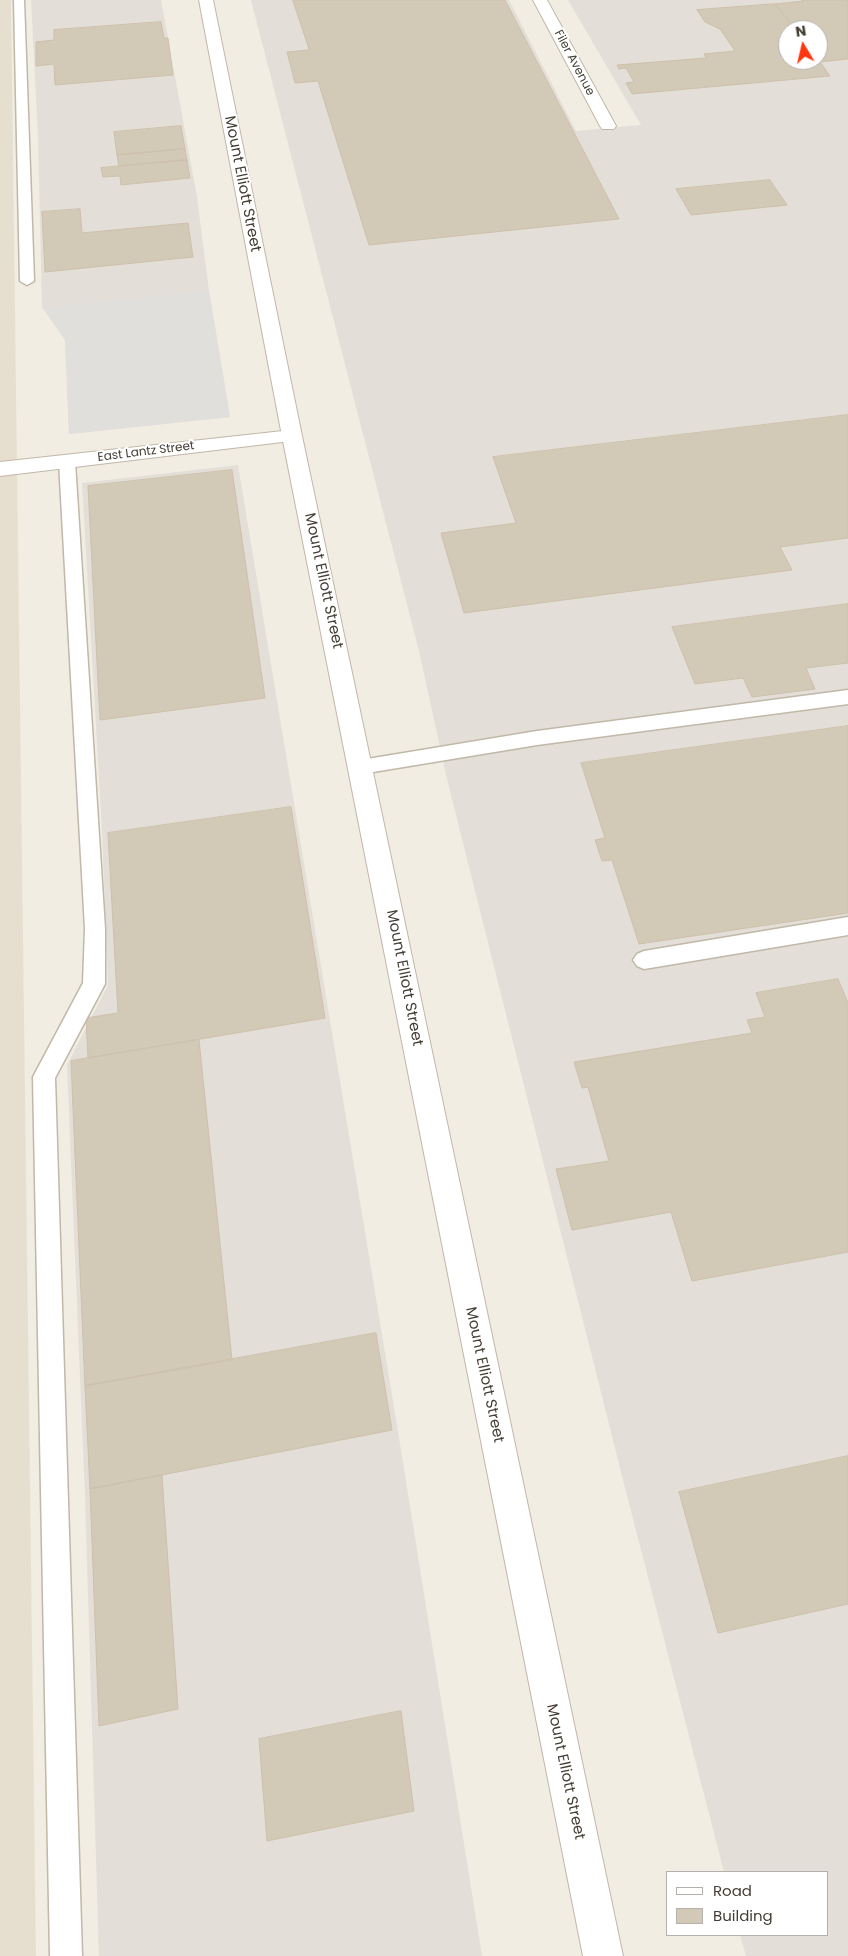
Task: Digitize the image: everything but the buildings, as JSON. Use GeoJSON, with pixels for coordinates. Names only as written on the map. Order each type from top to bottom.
{"type":"FeatureCollection","features":[{"type":"Feature","properties":{"kind":"street","name":"Mount Elliott Street"},"geometry":{"type":"LineString","coordinates":[[206,0],[292,436],[362,767],[603,1956]]}},
{"type":"Feature","properties":{"kind":"street","name":"Filer Avenue"},"geometry":{"type":"LineString","coordinates":[[540,0],[608,126]]}},
{"type":"Feature","properties":{"kind":"street","name":"East Lantz Street"},"geometry":{"type":"LineString","coordinates":[[0,469],[292,436]]}},
{"type":"Feature","properties":{"kind":"lane"},"geometry":{"type":"LineString","coordinates":[[19,0],[27,281]]}},
{"type":"Feature","properties":{"kind":"lane"},"geometry":{"type":"LineString","coordinates":[[66,1956],[44,1077],[94,984],[95,929],[67,462]]}},
{"type":"Feature","properties":{"kind":"lane"},"geometry":{"type":"LineString","coordinates":[[362,767],[528,739],[848,697]]}},
{"type":"Feature","properties":{"kind":"lane"},"geometry":{"type":"LineString","coordinates":[[644,960],[848,926]]}},
{"type":"Feature","properties":{"kind":"shaded area"},"geometry":{"type":"Polygon","coordinates":[[[0,0],[11,0],[36,1956],[0,1956],[0,0]]]}},
{"type":"Feature","properties":{"kind":"shaded area"},"geometry":{"type":"Polygon","coordinates":[[[31,0],[161,0],[197,197],[209,291],[230,417],[69,434],[65,340],[42,307],[38,137],[31,0]]]}},
{"type":"Feature","properties":{"kind":"shaded area"},"geometry":{"type":"Polygon","coordinates":[[[251,0],[509,0],[576,131],[641,125],[568,0],[848,0],[848,1956],[746,1956],[740,1936],[828,1936],[828,1871],[724,1871],[623,1480],[447,779],[419,651],[251,0]]]}},
{"type":"Feature","properties":{"kind":"shaded area"},"geometry":{"type":"Polygon","coordinates":[[[209,291],[230,417],[69,434],[65,340],[42,307],[209,291]]]}},
{"type":"Feature","properties":{"kind":"shaded area"},"geometry":{"type":"Polygon","coordinates":[[[238,465],[396,1419],[482,1956],[99,1956],[85,1496],[67,1065],[108,985],[102,830],[82,483],[238,465]]]}}]}
